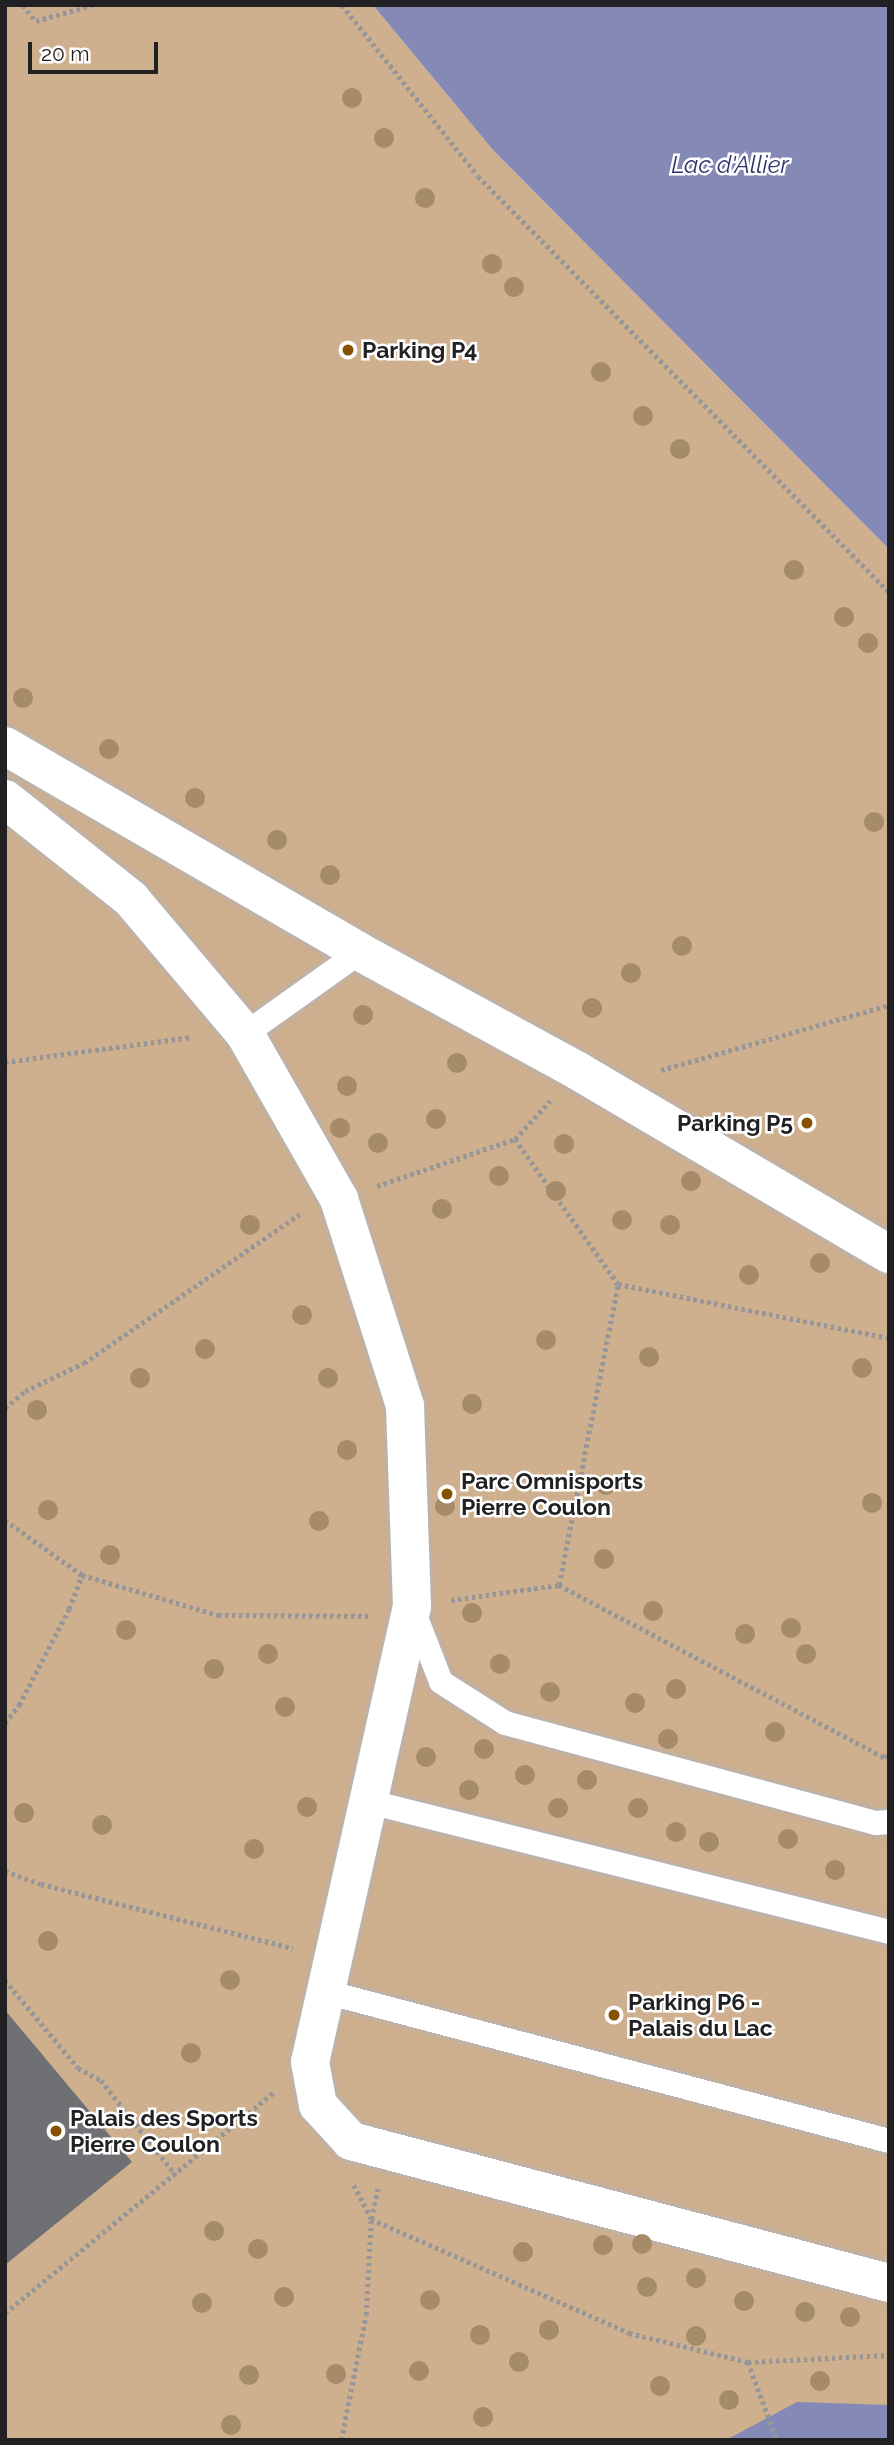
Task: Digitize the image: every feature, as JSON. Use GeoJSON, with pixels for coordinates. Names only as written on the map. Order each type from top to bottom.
{"type":"FeatureCollection","features":[{"type":"Feature","properties":{"kind":"street"},"geometry":{"type":"LineString","coordinates":[[5,746],[360,952],[578,1071],[889,1254]]}},
{"type":"Feature","properties":{"kind":"street"},"geometry":{"type":"LineString","coordinates":[[5,799],[131,899],[246,1034],[339,1199],[405,1406],[412,1606],[310,2062],[311,2085],[318,2105],[351,2141],[889,2283]]}},
{"type":"Feature","properties":{"kind":"lane"},"geometry":{"type":"LineString","coordinates":[[246,1034],[360,952]]}},
{"type":"Feature","properties":{"kind":"lane"},"geometry":{"type":"LineString","coordinates":[[412,1606],[441,1682],[505,1724],[876,1823],[889,1822]]}},
{"type":"Feature","properties":{"kind":"lane"},"geometry":{"type":"LineString","coordinates":[[370,1802],[889,1932]]}},
{"type":"Feature","properties":{"kind":"lane"},"geometry":{"type":"LineString","coordinates":[[326,1992],[889,2141]]}},
{"type":"Feature","properties":{"kind":"path"},"geometry":{"type":"LineString","coordinates":[[23,5],[36,21],[93,5]]}},
{"type":"Feature","properties":{"kind":"path"},"geometry":{"type":"LineString","coordinates":[[342,5],[478,176],[889,592]]}},
{"type":"Feature","properties":{"kind":"path"},"geometry":{"type":"LineString","coordinates":[[647,1073],[889,1005]]}},
{"type":"Feature","properties":{"kind":"path"},"geometry":{"type":"LineString","coordinates":[[5,1062],[214,1034],[246,1034]]}},
{"type":"Feature","properties":{"kind":"path"},"geometry":{"type":"LineString","coordinates":[[5,1408],[25,1391],[84,1363],[286,1220],[339,1199],[515,1139],[578,1071]]}},
{"type":"Feature","properties":{"kind":"path"},"geometry":{"type":"LineString","coordinates":[[515,1139],[618,1284],[889,1338]]}},
{"type":"Feature","properties":{"kind":"path"},"geometry":{"type":"LineString","coordinates":[[559,1585],[618,1284]]}},
{"type":"Feature","properties":{"kind":"path"},"geometry":{"type":"LineString","coordinates":[[5,1520],[82,1575],[218,1615],[387,1616],[412,1606],[559,1585],[884,1757],[889,1754]]}},
{"type":"Feature","properties":{"kind":"path"},"geometry":{"type":"LineString","coordinates":[[5,1723],[19,1705],[69,1609],[82,1575]]}},
{"type":"Feature","properties":{"kind":"path"},"geometry":{"type":"LineString","coordinates":[[5,1871],[41,1884],[297,1950]]}},
{"type":"Feature","properties":{"kind":"path"},"geometry":{"type":"LineString","coordinates":[[294,1962],[301,1936]]}},
{"type":"Feature","properties":{"kind":"path"},"geometry":{"type":"LineString","coordinates":[[5,1980],[78,2068],[101,2080],[175,2174]]}},
{"type":"Feature","properties":{"kind":"path"},"geometry":{"type":"LineString","coordinates":[[5,2313],[278,2089],[284,2100]]}},
{"type":"Feature","properties":{"kind":"path"},"geometry":{"type":"LineString","coordinates":[[341,2440],[366,2315],[371,2219],[352,2180]]}},
{"type":"Feature","properties":{"kind":"path"},"geometry":{"type":"LineString","coordinates":[[371,2219],[629,2333],[748,2362],[889,2355]]}},
{"type":"Feature","properties":{"kind":"path"},"geometry":{"type":"LineString","coordinates":[[748,2362],[777,2440]]}},
{"type":"Feature","properties":{"kind":"shaded area","name":"Parc Omnisports Pierre Coulon"},"geometry":{"type":"Polygon","coordinates":[[[5,5],[373,5],[493,150],[889,549],[889,2440],[5,2440],[5,5]]]}},
{"type":"Feature","properties":{"kind":"water","name":"Lac d'Allier"},"geometry":{"type":"Polygon","coordinates":[[[373,5],[889,5],[889,549],[493,150],[373,5]]]}},
{"type":"Feature","properties":{"kind":"water"},"geometry":{"type":"Polygon","coordinates":[[[797,2402],[889,2405],[889,2440],[726,2440],[797,2402]]]}},
{"type":"Feature","properties":{"kind":"building","name":"Palais des Sports Pierre Coulon"},"geometry":{"type":"Polygon","coordinates":[[[5,2010],[132,2162],[5,2265],[5,2010]]]}},
{"type":"Feature","properties":{"kind":"place","name":"Parking P4"},"geometry":{"type":"Point","coordinates":[348,350]}},
{"type":"Feature","properties":{"kind":"place","name":"Parking P5"},"geometry":{"type":"Point","coordinates":[807,1123]}},
{"type":"Feature","properties":{"kind":"place","name":"Parc Omnisports Pierre Coulon"},"geometry":{"type":"Point","coordinates":[447,1494]}},
{"type":"Feature","properties":{"kind":"place","name":"Parking P6 - Palais du Lac"},"geometry":{"type":"Point","coordinates":[614,2015]}},
{"type":"Feature","properties":{"kind":"place","name":"Palais des Sports Pierre Coulon"},"geometry":{"type":"Point","coordinates":[56,2131]}}]}
